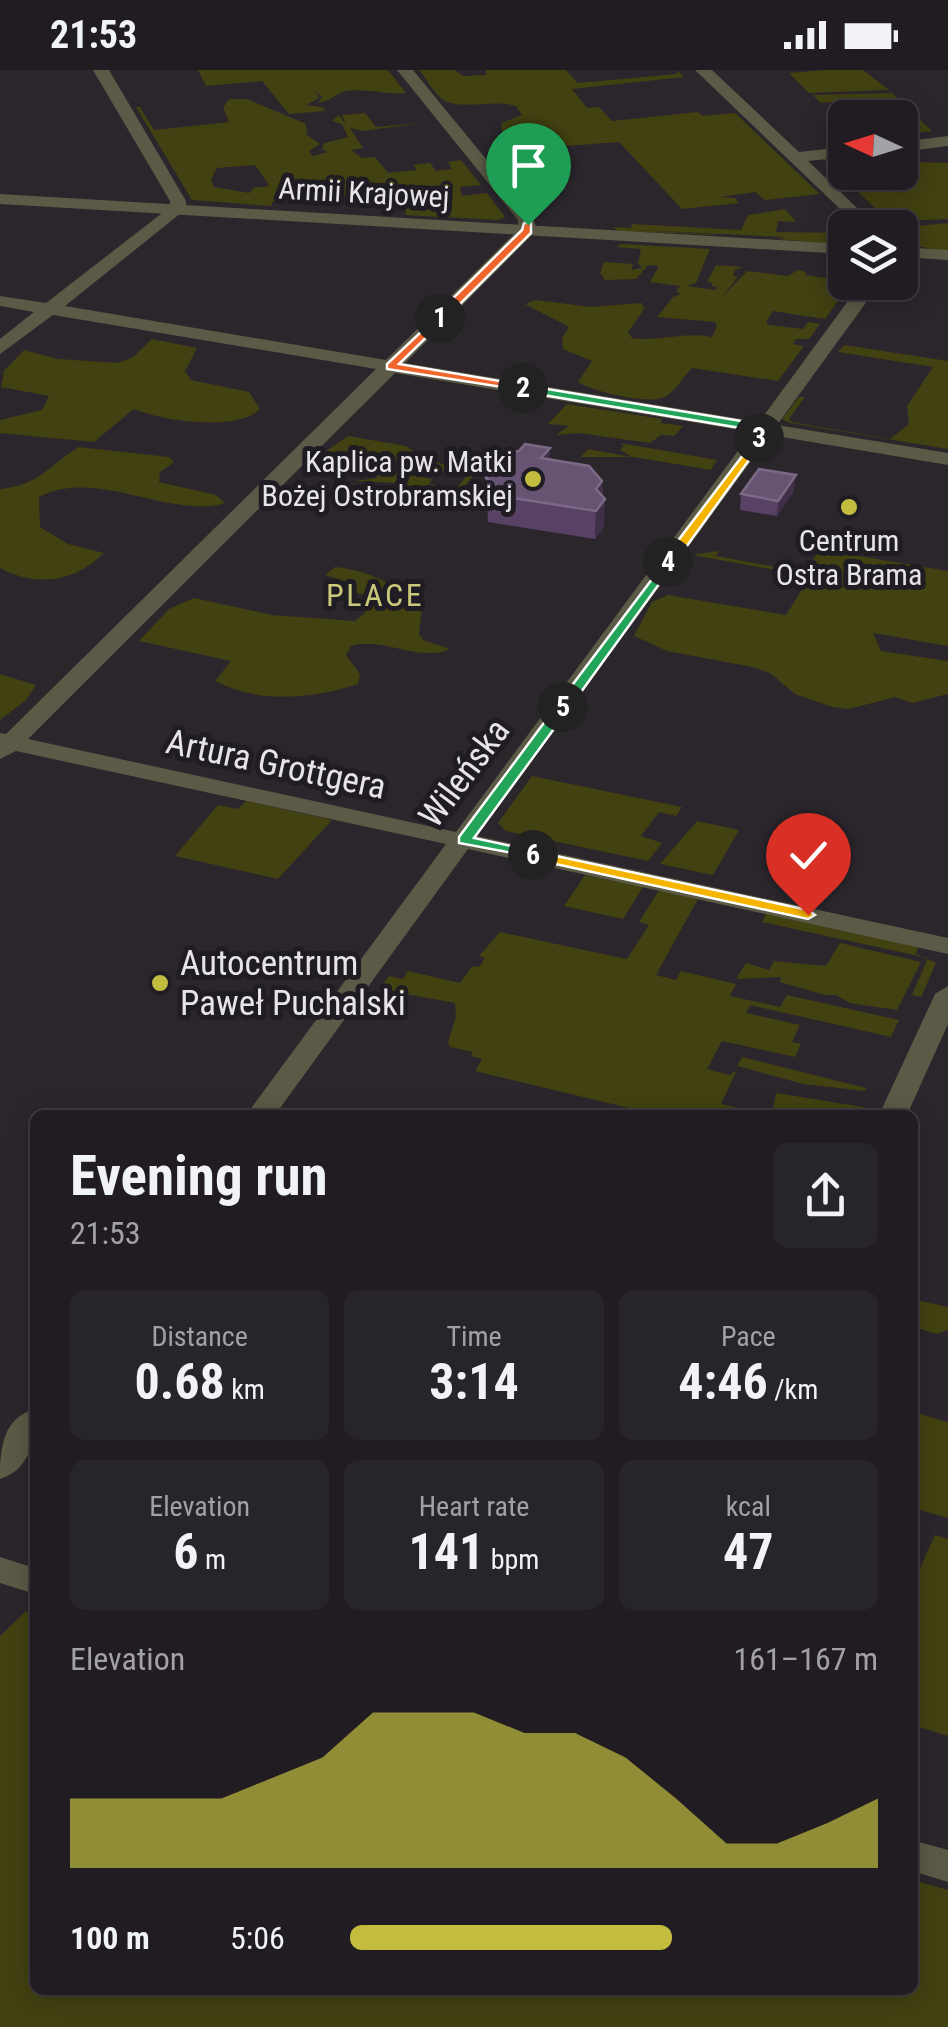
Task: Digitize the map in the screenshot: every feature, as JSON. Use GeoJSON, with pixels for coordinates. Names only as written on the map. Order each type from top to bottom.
{"type":"FeatureCollection","features":[{"type":"Feature","properties":{"kind":"street"},"geometry":{"type":"LineString","coordinates":[[0,348],[178,209],[178,201],[101,70]]}},
{"type":"Feature","properties":{"kind":"street"},"geometry":{"type":"LineString","coordinates":[[4,745],[528,230],[526,219],[406,70]]}},
{"type":"Feature","properties":{"kind":"street"},"geometry":{"type":"LineString","coordinates":[[703,70],[851,210]]}},
{"type":"Feature","properties":{"kind":"street"},"geometry":{"type":"LineString","coordinates":[[918,144],[948,142]]}},
{"type":"Feature","properties":{"kind":"street"},"geometry":{"type":"LineString","coordinates":[[794,156],[828,153]]}},
{"type":"Feature","properties":{"kind":"street","name":"Armii Krajowej"},"geometry":{"type":"LineString","coordinates":[[0,199],[828,248]]}},
{"type":"Feature","properties":{"kind":"street"},"geometry":{"type":"LineString","coordinates":[[918,253],[948,255]]}},
{"type":"Feature","properties":{"kind":"street","name":"Wileńska"},"geometry":{"type":"LineString","coordinates":[[264,1110],[859,300]]}},
{"type":"Feature","properties":{"kind":"street"},"geometry":{"type":"LineString","coordinates":[[0,302],[948,459]]}},
{"type":"Feature","properties":{"kind":"street","name":"Artura Grottgera"},"geometry":{"type":"LineString","coordinates":[[4,745],[948,946]]}},
{"type":"Feature","properties":{"kind":"street"},"geometry":{"type":"LineString","coordinates":[[896,1110],[948,994]]}},
{"type":"Feature","properties":{"kind":"street"},"geometry":{"type":"LineString","coordinates":[[0,1467],[30,1427]]}},
{"type":"Feature","properties":{"kind":"street"},"geometry":{"type":"LineString","coordinates":[[0,1570],[30,1579]]}},
{"type":"Feature","properties":{"kind":"street"},"geometry":{"type":"LineString","coordinates":[[918,1857],[948,1866]]}},
{"type":"Feature","properties":{"kind":"shaded area"},"geometry":{"type":"Polygon","coordinates":[[[198,70],[388,70],[406,93],[347,91],[318,103],[322,97],[315,91],[319,98],[306,105],[326,111],[289,114],[262,81],[206,86],[198,70]]]}},
{"type":"Feature","properties":{"kind":"shaded area"},"geometry":{"type":"Polygon","coordinates":[[[419,70],[454,70],[463,76],[486,75],[486,70],[566,70],[578,83],[677,74],[677,70],[684,77],[572,89],[587,108],[599,107],[612,121],[698,112],[703,116],[735,113],[820,194],[765,200],[755,192],[720,197],[735,198],[739,203],[682,209],[619,142],[526,149],[516,139],[508,140],[504,135],[507,132],[501,130],[502,123],[522,115],[516,106],[453,104],[434,91],[419,70]]]}},
{"type":"Feature","properties":{"kind":"shaded area"},"geometry":{"type":"Polygon","coordinates":[[[863,70],[889,90],[809,93],[789,73],[863,70]]]}},
{"type":"Feature","properties":{"kind":"shaded area"},"geometry":{"type":"Polygon","coordinates":[[[892,93],[899,100],[821,103],[813,95],[892,93]]]}},
{"type":"Feature","properties":{"kind":"shaded area"},"geometry":{"type":"Polygon","coordinates":[[[229,99],[247,99],[306,124],[307,135],[320,144],[309,151],[312,156],[328,152],[322,149],[324,143],[348,137],[342,124],[332,121],[339,115],[346,125],[342,115],[365,113],[376,127],[423,123],[363,131],[350,128],[363,148],[351,150],[362,158],[375,157],[388,173],[417,170],[413,165],[430,163],[436,171],[452,169],[448,162],[461,160],[481,185],[460,187],[462,196],[487,193],[505,217],[498,220],[405,215],[408,202],[431,204],[437,195],[406,197],[406,190],[272,202],[272,206],[192,200],[136,107],[140,107],[154,130],[229,122],[223,108],[229,99]],[[255,165],[217,168],[211,179],[214,187],[249,193],[255,187],[269,185],[255,165]]]}},
{"type":"Feature","properties":{"kind":"shaded area"},"geometry":{"type":"Polygon","coordinates":[[[918,118],[932,131],[918,133],[922,128],[918,118]]]}},
{"type":"Feature","properties":{"kind":"shaded area"},"geometry":{"type":"Polygon","coordinates":[[[918,162],[948,163],[948,219],[918,220],[918,210],[877,210],[856,190],[918,190],[918,162]]]}},
{"type":"Feature","properties":{"kind":"shaded area"},"geometry":{"type":"Polygon","coordinates":[[[785,209],[796,222],[778,221],[776,232],[828,233],[828,243],[778,239],[784,237],[617,231],[614,227],[631,228],[632,224],[741,230],[748,215],[785,209]]]}},
{"type":"Feature","properties":{"kind":"shaded area"},"geometry":{"type":"Polygon","coordinates":[[[948,223],[948,252],[918,246],[918,226],[948,223]]]}},
{"type":"Feature","properties":{"kind":"shaded area"},"geometry":{"type":"Polygon","coordinates":[[[621,244],[710,249],[696,283],[686,286],[716,290],[711,286],[713,283],[707,282],[716,265],[744,267],[735,270],[733,276],[738,277],[720,299],[747,271],[788,276],[798,270],[828,279],[828,300],[839,300],[825,319],[773,311],[766,322],[769,325],[803,329],[808,322],[820,324],[809,339],[796,339],[793,344],[804,346],[778,381],[692,368],[665,397],[657,399],[596,390],[578,382],[592,361],[563,349],[562,338],[569,327],[525,304],[536,300],[591,307],[642,303],[644,309],[628,332],[632,338],[712,337],[717,326],[715,322],[657,317],[673,297],[681,294],[676,292],[680,286],[650,282],[659,266],[648,265],[636,279],[605,280],[600,273],[604,262],[633,264],[631,270],[642,268],[638,263],[641,249],[616,247],[621,244]]]}},
{"type":"Feature","properties":{"kind":"shaded area"},"geometry":{"type":"Polygon","coordinates":[[[152,339],[197,348],[185,371],[191,380],[249,392],[260,409],[235,420],[199,422],[134,409],[94,442],[0,433],[0,420],[42,410],[49,396],[1,387],[4,371],[24,350],[58,359],[118,363],[133,357],[152,339]]]}},
{"type":"Feature","properties":{"kind":"shaded area"},"geometry":{"type":"Polygon","coordinates":[[[844,345],[948,361],[948,449],[790,423],[782,419],[799,397],[805,397],[789,419],[792,422],[890,439],[909,424],[907,406],[933,367],[838,352],[844,345]]]}},
{"type":"Feature","properties":{"kind":"shaded area"},"geometry":{"type":"Polygon","coordinates":[[[567,404],[662,419],[661,423],[739,433],[683,426],[674,436],[661,435],[650,443],[579,433],[556,435],[569,426],[548,424],[567,404]]]}},
{"type":"Feature","properties":{"kind":"shaded area"},"geometry":{"type":"Polygon","coordinates":[[[348,436],[406,446],[414,452],[411,458],[478,470],[447,508],[398,499],[404,491],[399,483],[354,481],[377,478],[375,471],[316,461],[321,456],[404,470],[402,474],[432,479],[429,484],[456,489],[467,475],[326,451],[348,436]]]}},
{"type":"Feature","properties":{"kind":"shaded area"},"geometry":{"type":"Polygon","coordinates":[[[620,443],[717,460],[711,470],[632,457],[620,450],[624,446],[620,443]]]}},
{"type":"Feature","properties":{"kind":"shaded area"},"geometry":{"type":"Polygon","coordinates":[[[79,447],[169,457],[174,462],[160,472],[159,482],[216,495],[225,503],[181,505],[109,490],[61,489],[39,497],[40,527],[68,544],[104,553],[80,571],[54,579],[27,578],[0,568],[0,489],[34,479],[79,447]]]}},
{"type":"Feature","properties":{"kind":"shaded area"},"geometry":{"type":"Polygon","coordinates":[[[588,449],[632,457],[581,457],[588,449]]]}},
{"type":"Feature","properties":{"kind":"shaded area"},"geometry":{"type":"Polygon","coordinates":[[[719,551],[716,556],[804,572],[817,554],[830,551],[948,571],[948,646],[873,633],[881,651],[948,661],[948,694],[912,703],[895,697],[849,709],[832,707],[795,694],[770,673],[667,651],[634,636],[652,602],[668,595],[786,615],[803,588],[774,583],[781,571],[692,555],[719,551]]]}},
{"type":"Feature","properties":{"kind":"shaded area"},"geometry":{"type":"Polygon","coordinates":[[[335,567],[381,580],[422,605],[419,634],[423,640],[450,649],[426,653],[375,644],[351,646],[346,655],[360,674],[358,684],[286,697],[250,693],[215,681],[231,661],[139,641],[169,609],[194,598],[272,615],[355,621],[365,613],[370,596],[349,591],[350,583],[325,575],[335,567]]]}},
{"type":"Feature","properties":{"kind":"shaded area"},"geometry":{"type":"Polygon","coordinates":[[[0,674],[36,685],[26,700],[0,720],[0,674]]]}},
{"type":"Feature","properties":{"kind":"shaded area"},"geometry":{"type":"Polygon","coordinates":[[[532,776],[682,807],[676,816],[659,812],[641,836],[662,843],[648,861],[506,831],[498,823],[532,776]]]}},
{"type":"Feature","properties":{"kind":"shaded area"},"geometry":{"type":"Polygon","coordinates":[[[246,801],[332,820],[278,879],[175,856],[218,805],[238,809],[246,801]]]}},
{"type":"Feature","properties":{"kind":"shaded area"},"geometry":{"type":"Polygon","coordinates":[[[697,821],[739,830],[713,875],[660,864],[697,821]]]}},
{"type":"Feature","properties":{"kind":"shaded area"},"geometry":{"type":"Polygon","coordinates":[[[585,875],[643,887],[623,919],[564,906],[585,875]]]}},
{"type":"Feature","properties":{"kind":"shaded area"},"geometry":{"type":"Polygon","coordinates":[[[659,890],[698,899],[656,975],[676,980],[681,971],[736,984],[730,996],[780,1007],[787,995],[899,1020],[891,1037],[750,1005],[746,1013],[800,1025],[792,1042],[801,1044],[795,1057],[722,1041],[707,1069],[730,1075],[737,1070],[721,1104],[747,1110],[637,1110],[475,1071],[482,1059],[471,1056],[473,1052],[450,1047],[448,1042],[456,1017],[455,1003],[401,993],[382,1012],[365,1009],[389,976],[403,979],[408,971],[460,983],[472,966],[479,967],[485,958],[479,956],[500,932],[627,959],[649,925],[639,922],[659,890]]]}},
{"type":"Feature","properties":{"kind":"shaded area"},"geometry":{"type":"Polygon","coordinates":[[[766,914],[918,947],[916,954],[922,957],[762,922],[766,914]]]}},
{"type":"Feature","properties":{"kind":"shaded area"},"geometry":{"type":"Polygon","coordinates":[[[840,943],[921,962],[897,1010],[850,1003],[836,995],[780,982],[781,977],[736,979],[746,963],[769,970],[774,961],[826,966],[840,943]]]}},
{"type":"Feature","properties":{"kind":"shaded area"},"geometry":{"type":"Polygon","coordinates":[[[927,959],[936,963],[921,997],[912,995],[927,959]]]}},
{"type":"Feature","properties":{"kind":"shaded area"},"geometry":{"type":"Polygon","coordinates":[[[742,1057],[866,1088],[865,1091],[803,1084],[737,1066],[742,1057]]]}},
{"type":"Feature","properties":{"kind":"shaded area"},"geometry":{"type":"Polygon","coordinates":[[[776,1093],[868,1110],[773,1110],[776,1093]]]}},
{"type":"Feature","properties":{"kind":"shaded area"},"geometry":{"type":"Polygon","coordinates":[[[918,1300],[948,1307],[948,1330],[937,1334],[918,1328],[918,1300]]]}},
{"type":"Feature","properties":{"kind":"shaded area"},"geometry":{"type":"Polygon","coordinates":[[[918,1413],[948,1422],[948,1518],[918,1509],[918,1413]]]}},
{"type":"Feature","properties":{"kind":"shaded area"},"geometry":{"type":"Polygon","coordinates":[[[935,1535],[948,1539],[948,1736],[918,1727],[918,1573],[935,1535]]]}},
{"type":"Feature","properties":{"kind":"shaded area"},"geometry":{"type":"Polygon","coordinates":[[[26,1611],[30,1612],[30,1995],[918,1995],[918,1881],[948,1890],[948,2027],[0,2027],[0,1636],[26,1611]]]}},
{"type":"Feature","properties":{"kind":"building"},"geometry":{"type":"Polygon","coordinates":[[[525,444],[550,448],[541,458],[589,466],[602,481],[596,489],[605,499],[596,511],[488,494],[495,486],[486,478],[506,454],[519,451],[525,444]]]}},
{"type":"Feature","properties":{"kind":"building"},"geometry":{"type":"Polygon","coordinates":[[[759,469],[796,475],[778,501],[741,494],[759,469]]]}},
{"type":"Feature","properties":{"kind":"place","name":"Kaplica pw. Matki Bożej Ostrobramskiej"},"geometry":{"type":"Point","coordinates":[533,479]}},
{"type":"Feature","properties":{"kind":"place","name":"Centrum Ostra Brama"},"geometry":{"type":"Point","coordinates":[849,507]}},
{"type":"Feature","properties":{"kind":"place","name":"Autocentrum Paweł Puchalski"},"geometry":{"type":"Point","coordinates":[160,983]}},
{"type":"Feature","properties":{"kind":"district","name":"PLACE"},"geometry":{"type":"Point","coordinates":[375,595]}},
{"type":"Feature","properties":{"kind":"route"},"geometry":{"type":"LineString","coordinates":[[528,225],[528,230],[391,366],[766,429],[464,840],[808,915]]}}]}
